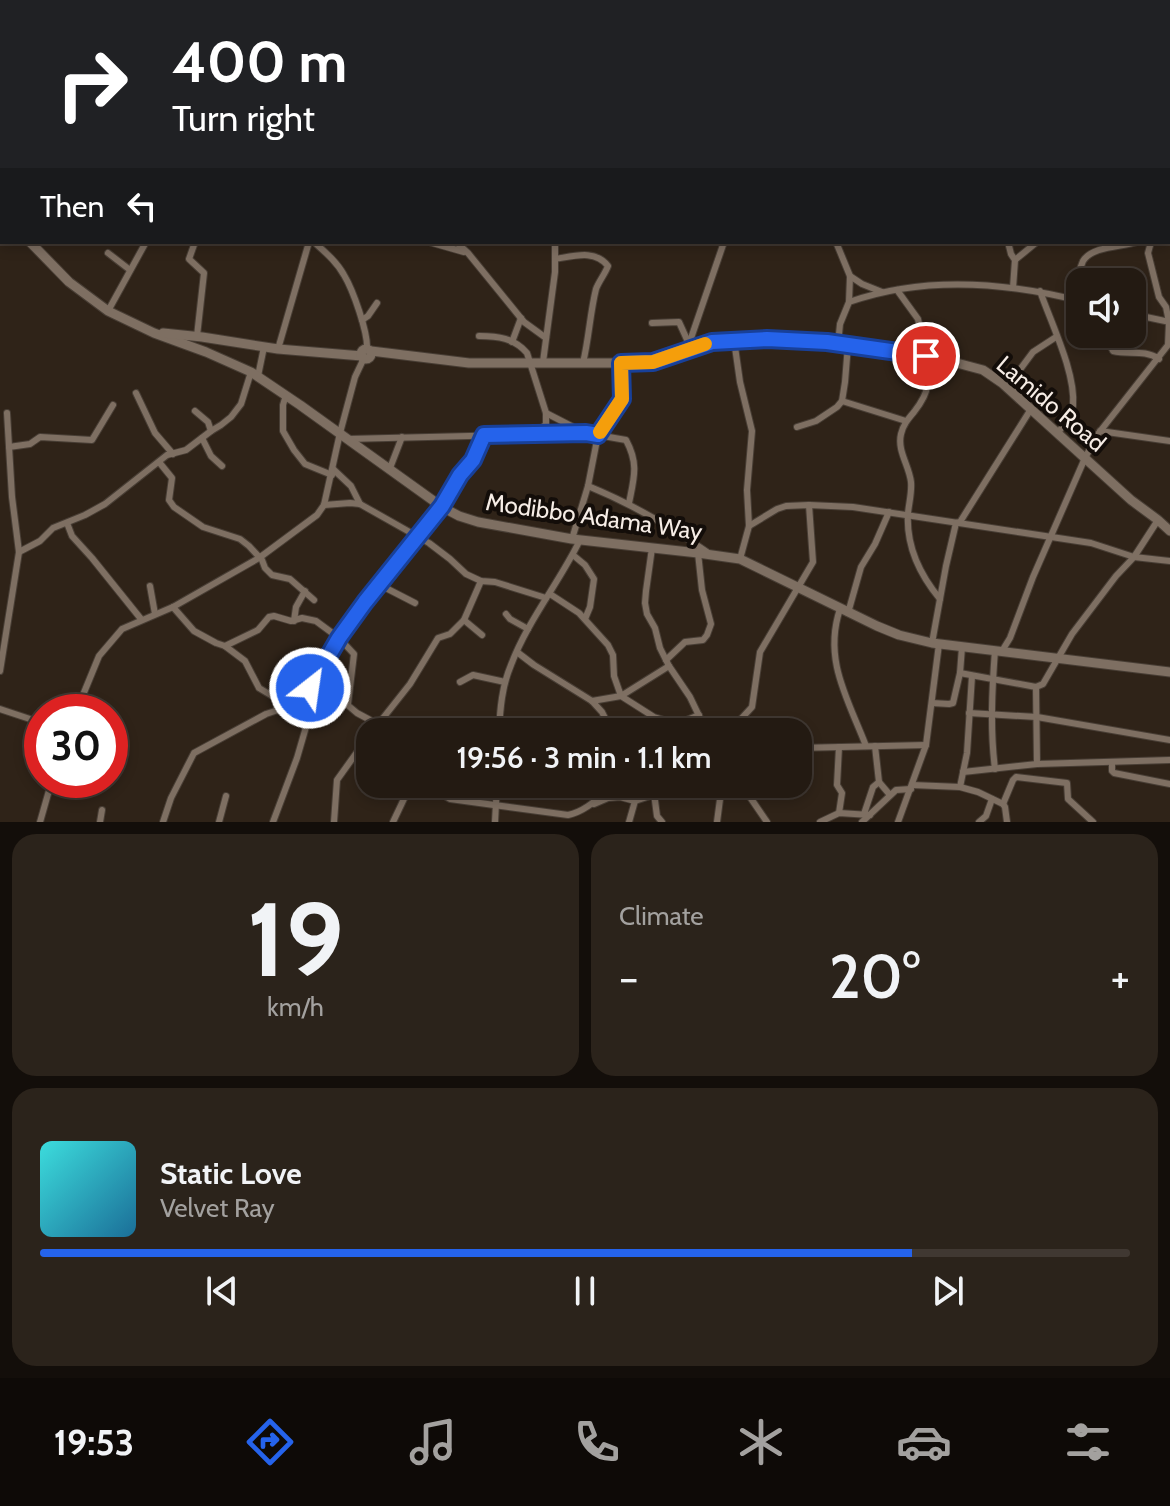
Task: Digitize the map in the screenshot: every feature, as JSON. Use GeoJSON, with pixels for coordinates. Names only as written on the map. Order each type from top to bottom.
{"type":"FeatureCollection","features":[{"type":"Feature","properties":{"kind":"main road","name":"Modibbo Adama Way"},"geometry":{"type":"LineString","coordinates":[[32,244],[69,282],[108,311],[255,374],[459,516],[576,539],[740,559],[899,635],[935,644],[1170,672]]}},
{"type":"Feature","properties":{"kind":"main road"},"geometry":{"type":"LineString","coordinates":[[154,333],[197,336],[278,349],[366,354]]}},
{"type":"Feature","properties":{"kind":"main road","name":"Lamido Road"},"geometry":{"type":"LineString","coordinates":[[366,354],[384,353],[469,363],[653,362],[689,347],[712,342],[767,339],[827,342],[964,363],[983,370],[1007,387],[1131,500],[1166,524]]}},
{"type":"Feature","properties":{"kind":"street"},"geometry":{"type":"LineString","coordinates":[[108,311],[145,244]]}},
{"type":"Feature","properties":{"kind":"street"},"geometry":{"type":"LineString","coordinates":[[194,244],[189,259],[204,273],[197,336]]}},
{"type":"Feature","properties":{"kind":"street"},"geometry":{"type":"LineString","coordinates":[[278,349],[310,244]]}},
{"type":"Feature","properties":{"kind":"street"},"geometry":{"type":"LineString","coordinates":[[83,694],[99,656],[122,629],[173,607],[259,558],[317,515],[324,505],[344,436],[355,377],[366,354],[368,340],[344,275],[329,256],[314,244]]}},
{"type":"Feature","properties":{"kind":"street"},"geometry":{"type":"LineString","coordinates":[[436,244],[468,253]]}},
{"type":"Feature","properties":{"kind":"street"},"geometry":{"type":"LineString","coordinates":[[458,244],[521,318],[546,338]]}},
{"type":"Feature","properties":{"kind":"street"},"geometry":{"type":"LineString","coordinates":[[543,362],[555,272],[555,244]]}},
{"type":"Feature","properties":{"kind":"street"},"geometry":{"type":"LineString","coordinates":[[689,347],[723,244]]}},
{"type":"Feature","properties":{"kind":"street"},"geometry":{"type":"LineString","coordinates":[[827,342],[840,324],[849,302],[850,276],[838,244]]}},
{"type":"Feature","properties":{"kind":"street"},"geometry":{"type":"LineString","coordinates":[[1008,244],[1015,260],[1013,288]]}},
{"type":"Feature","properties":{"kind":"street"},"geometry":{"type":"LineString","coordinates":[[1015,260],[1035,244]]}},
{"type":"Feature","properties":{"kind":"street"},"geometry":{"type":"LineString","coordinates":[[1081,268],[1085,257],[1128,244]]}},
{"type":"Feature","properties":{"kind":"street"},"geometry":{"type":"LineString","coordinates":[[995,769],[992,743],[993,679],[999,650],[1010,638],[1085,458],[1100,431],[1168,345],[1168,304],[1159,297],[1148,253],[1150,244]]}},
{"type":"Feature","properties":{"kind":"street"},"geometry":{"type":"LineString","coordinates":[[108,253],[130,270]]}},
{"type":"Feature","properties":{"kind":"street"},"geometry":{"type":"LineString","coordinates":[[555,259],[593,255],[604,260],[608,266],[597,286],[583,363]]}},
{"type":"Feature","properties":{"kind":"street"},"geometry":{"type":"LineString","coordinates":[[850,276],[883,292]]}},
{"type":"Feature","properties":{"kind":"street"},"geometry":{"type":"LineString","coordinates":[[849,302],[883,292],[964,284],[1040,291],[1066,297]]}},
{"type":"Feature","properties":{"kind":"street"},"geometry":{"type":"LineString","coordinates":[[897,290],[918,319],[928,390],[906,421],[900,437],[900,447],[911,481],[908,515],[911,540],[928,585],[940,599]]}},
{"type":"Feature","properties":{"kind":"street"},"geometry":{"type":"LineString","coordinates":[[1040,291],[1067,365],[1073,407],[1058,433]]}},
{"type":"Feature","properties":{"kind":"street"},"geometry":{"type":"LineString","coordinates":[[362,320],[377,303]]}},
{"type":"Feature","properties":{"kind":"street"},"geometry":{"type":"LineString","coordinates":[[1146,317],[1170,322]]}},
{"type":"Feature","properties":{"kind":"street"},"geometry":{"type":"LineString","coordinates":[[512,342],[521,318]]}},
{"type":"Feature","properties":{"kind":"street"},"geometry":{"type":"LineString","coordinates":[[652,323],[679,322],[689,347]]}},
{"type":"Feature","properties":{"kind":"street"},"geometry":{"type":"LineString","coordinates":[[797,427],[816,421],[842,401],[845,382],[840,324]]}},
{"type":"Feature","properties":{"kind":"street"},"geometry":{"type":"LineString","coordinates":[[479,336],[498,336],[523,347],[531,362],[546,413],[546,424],[537,434]]}},
{"type":"Feature","properties":{"kind":"street"},"geometry":{"type":"LineString","coordinates":[[1007,387],[1033,352],[1056,337]]}},
{"type":"Feature","properties":{"kind":"street"},"geometry":{"type":"LineString","coordinates":[[734,340],[752,431],[747,490],[749,526],[740,559]]}},
{"type":"Feature","properties":{"kind":"street"},"geometry":{"type":"LineString","coordinates":[[19,552],[40,541],[53,528],[105,504],[167,455],[186,450],[231,417],[241,404],[264,347]]}},
{"type":"Feature","properties":{"kind":"street"},"geometry":{"type":"LineString","coordinates":[[1112,348],[1123,353],[1145,353],[1159,359]]}},
{"type":"Feature","properties":{"kind":"street"},"geometry":{"type":"LineString","coordinates":[[500,718],[511,663],[573,555],[598,435],[622,399],[621,363]]}},
{"type":"Feature","properties":{"kind":"street"},"geometry":{"type":"LineString","coordinates":[[136,393],[155,433],[173,454]]}},
{"type":"Feature","properties":{"kind":"street"},"geometry":{"type":"LineString","coordinates":[[286,395],[283,431],[294,450],[305,464],[333,472],[351,486],[360,504]]}},
{"type":"Feature","properties":{"kind":"street"},"geometry":{"type":"LineString","coordinates":[[842,401],[906,421]]}},
{"type":"Feature","properties":{"kind":"street"},"geometry":{"type":"LineString","coordinates":[[9,447],[30,444],[40,437],[92,440],[113,405]]}},
{"type":"Feature","properties":{"kind":"street"},"geometry":{"type":"LineString","coordinates":[[956,523],[960,522],[1031,409]]}},
{"type":"Feature","properties":{"kind":"street"},"geometry":{"type":"LineString","coordinates":[[195,411],[208,422],[211,431]]}},
{"type":"Feature","properties":{"kind":"street"},"geometry":{"type":"LineString","coordinates":[[0,671],[19,552],[7,413]]}},
{"type":"Feature","properties":{"kind":"street"},"geometry":{"type":"LineString","coordinates":[[546,413],[586,433]]}},
{"type":"Feature","properties":{"kind":"street"},"geometry":{"type":"LineString","coordinates":[[1100,431],[1170,441]]}},
{"type":"Feature","properties":{"kind":"street"},"geometry":{"type":"LineString","coordinates":[[344,436],[586,433],[626,440],[635,460],[629,503]]}},
{"type":"Feature","properties":{"kind":"street"},"geometry":{"type":"LineString","coordinates":[[163,822],[171,798],[194,753],[266,714],[289,706],[310,688],[339,638],[378,584],[442,506],[473,460],[484,435]]}},
{"type":"Feature","properties":{"kind":"street"},"geometry":{"type":"LineString","coordinates":[[390,468],[402,437]]}},
{"type":"Feature","properties":{"kind":"street"},"geometry":{"type":"LineString","coordinates":[[202,438],[211,456],[222,466]]}},
{"type":"Feature","properties":{"kind":"street"},"geometry":{"type":"LineString","coordinates":[[159,462],[172,478],[169,500],[174,507],[203,527],[240,539],[272,575],[290,579],[314,600]]}},
{"type":"Feature","properties":{"kind":"street"},"geometry":{"type":"LineString","coordinates":[[588,486],[629,503],[710,554]]}},
{"type":"Feature","properties":{"kind":"street"},"geometry":{"type":"LineString","coordinates":[[324,505],[360,504],[439,550],[466,574],[481,581],[548,596],[585,619],[612,650],[613,670],[621,696],[660,718]]}},
{"type":"Feature","properties":{"kind":"street"},"geometry":{"type":"LineString","coordinates":[[742,718],[752,707],[760,652],[814,560],[809,505]]}},
{"type":"Feature","properties":{"kind":"street"},"geometry":{"type":"LineString","coordinates":[[749,526],[786,506],[853,507],[1091,543],[1134,557],[1170,561]]}},
{"type":"Feature","properties":{"kind":"street"},"geometry":{"type":"LineString","coordinates":[[866,746],[836,668],[834,634],[861,567],[889,512]]}},
{"type":"Feature","properties":{"kind":"street"},"geometry":{"type":"LineString","coordinates":[[67,523],[72,536],[141,619]]}},
{"type":"Feature","properties":{"kind":"street"},"geometry":{"type":"LineString","coordinates":[[898,822],[926,745],[940,599],[956,523]]}},
{"type":"Feature","properties":{"kind":"street"},"geometry":{"type":"LineString","coordinates":[[960,673],[1036,687],[1046,681],[1072,634],[1107,588],[1166,524]]}},
{"type":"Feature","properties":{"kind":"street"},"geometry":{"type":"LineString","coordinates":[[652,548],[645,603],[647,614],[667,663],[701,718]]}},
{"type":"Feature","properties":{"kind":"street"},"geometry":{"type":"LineString","coordinates":[[592,701],[621,696],[667,663],[685,642],[703,640],[711,624],[702,590],[698,553]]}},
{"type":"Feature","properties":{"kind":"street"},"geometry":{"type":"LineString","coordinates":[[573,555],[593,574],[594,579],[585,619]]}},
{"type":"Feature","properties":{"kind":"street"},"geometry":{"type":"LineString","coordinates":[[383,718],[410,684],[438,638],[450,634],[464,620],[481,581]]}},
{"type":"Feature","properties":{"kind":"street"},"geometry":{"type":"LineString","coordinates":[[378,584],[415,603]]}},
{"type":"Feature","properties":{"kind":"street"},"geometry":{"type":"LineString","coordinates":[[150,586],[155,614]]}},
{"type":"Feature","properties":{"kind":"street"},"geometry":{"type":"LineString","coordinates":[[294,621],[296,607],[305,591]]}},
{"type":"Feature","properties":{"kind":"street"},"geometry":{"type":"LineString","coordinates":[[173,607],[194,631],[225,646],[245,661],[259,688],[289,706]]}},
{"type":"Feature","properties":{"kind":"street"},"geometry":{"type":"LineString","coordinates":[[506,614],[528,629]]}},
{"type":"Feature","properties":{"kind":"street"},"geometry":{"type":"LineString","coordinates":[[225,646],[258,630],[269,617],[316,621],[354,654],[348,704]]}},
{"type":"Feature","properties":{"kind":"street"},"geometry":{"type":"LineString","coordinates":[[464,620],[482,635]]}},
{"type":"Feature","properties":{"kind":"street"},"geometry":{"type":"LineString","coordinates":[[1010,638],[1018,652]]}},
{"type":"Feature","properties":{"kind":"street"},"geometry":{"type":"LineString","coordinates":[[932,703],[952,704],[960,673],[962,647]]}},
{"type":"Feature","properties":{"kind":"street"},"geometry":{"type":"LineString","coordinates":[[517,652],[592,701],[605,718]]}},
{"type":"Feature","properties":{"kind":"street"},"geometry":{"type":"LineString","coordinates":[[460,682],[473,675],[505,682]]}},
{"type":"Feature","properties":{"kind":"street"},"geometry":{"type":"LineString","coordinates":[[960,787],[967,753],[972,676]]}},
{"type":"Feature","properties":{"kind":"street"},"geometry":{"type":"LineString","coordinates":[[1036,687],[1037,764]]}},
{"type":"Feature","properties":{"kind":"street"},"geometry":{"type":"LineString","coordinates":[[273,822],[297,758],[315,696],[310,688]]}},
{"type":"Feature","properties":{"kind":"street"},"geometry":{"type":"LineString","coordinates":[[315,696],[348,704],[367,718]]}},
{"type":"Feature","properties":{"kind":"street"},"geometry":{"type":"LineString","coordinates":[[0,709],[24,717]]}},
{"type":"Feature","properties":{"kind":"street"},"geometry":{"type":"LineString","coordinates":[[969,713],[1037,717],[1170,740]]}},
{"type":"Feature","properties":{"kind":"street"},"geometry":{"type":"LineString","coordinates":[[692,718],[699,715]]}},
{"type":"Feature","properties":{"kind":"street"},"geometry":{"type":"LineString","coordinates":[[812,748],[926,745]]}},
{"type":"Feature","properties":{"kind":"street"},"geometry":{"type":"LineString","coordinates":[[875,746],[879,782],[890,795]]}},
{"type":"Feature","properties":{"kind":"street"},"geometry":{"type":"LineString","coordinates":[[839,747],[837,785],[842,793],[839,813]]}},
{"type":"Feature","properties":{"kind":"street"},"geometry":{"type":"LineString","coordinates":[[334,822],[337,780],[356,754]]}},
{"type":"Feature","properties":{"kind":"street"},"geometry":{"type":"LineString","coordinates":[[963,772],[1037,764],[1170,760]]}},
{"type":"Feature","properties":{"kind":"street"},"geometry":{"type":"LineString","coordinates":[[1112,763],[1114,773],[1170,784]]}},
{"type":"Feature","properties":{"kind":"street"},"geometry":{"type":"LineString","coordinates":[[1003,804],[1016,777],[1067,783],[1068,799],[1093,822]]}},
{"type":"Feature","properties":{"kind":"street"},"geometry":{"type":"LineString","coordinates":[[865,817],[873,787],[879,782]]}},
{"type":"Feature","properties":{"kind":"street"},"geometry":{"type":"LineString","coordinates":[[865,817],[896,790],[960,787],[1003,804],[1007,822]]}},
{"type":"Feature","properties":{"kind":"street"},"geometry":{"type":"LineString","coordinates":[[219,822],[226,796]]}},
{"type":"Feature","properties":{"kind":"street"},"geometry":{"type":"LineString","coordinates":[[40,822],[47,798]]}},
{"type":"Feature","properties":{"kind":"street"},"geometry":{"type":"LineString","coordinates":[[393,822],[404,798]]}},
{"type":"Feature","properties":{"kind":"street"},"geometry":{"type":"LineString","coordinates":[[448,798],[568,815],[608,798],[635,801],[642,798]]}},
{"type":"Feature","properties":{"kind":"street"},"geometry":{"type":"LineString","coordinates":[[495,822],[497,798]]}},
{"type":"Feature","properties":{"kind":"street"},"geometry":{"type":"LineString","coordinates":[[587,807],[598,798]]}},
{"type":"Feature","properties":{"kind":"street"},"geometry":{"type":"LineString","coordinates":[[655,798],[657,816],[662,822]]}},
{"type":"Feature","properties":{"kind":"street"},"geometry":{"type":"LineString","coordinates":[[717,822],[720,798]]}},
{"type":"Feature","properties":{"kind":"street"},"geometry":{"type":"LineString","coordinates":[[751,798],[767,822]]}},
{"type":"Feature","properties":{"kind":"street"},"geometry":{"type":"LineString","coordinates":[[979,822],[986,816],[992,799]]}},
{"type":"Feature","properties":{"kind":"street"},"geometry":{"type":"LineString","coordinates":[[629,822],[635,801]]}},
{"type":"Feature","properties":{"kind":"street"},"geometry":{"type":"LineString","coordinates":[[100,822],[102,810]]}},
{"type":"Feature","properties":{"kind":"street"},"geometry":{"type":"LineString","coordinates":[[820,822],[839,813],[865,817]]}},
{"type":"Feature","properties":{"kind":"slow traffic"},"geometry":{"type":"LineString","coordinates":[[600,432],[622,399],[621,363],[653,362],[705,344]]}},
{"type":"Feature","properties":{"kind":"route"},"geometry":{"type":"LineString","coordinates":[[310,688],[339,638],[378,584],[442,506],[473,460],[484,435],[598,435],[622,399],[621,363],[653,362],[712,342],[767,339],[816,341],[926,356]]}}]}
